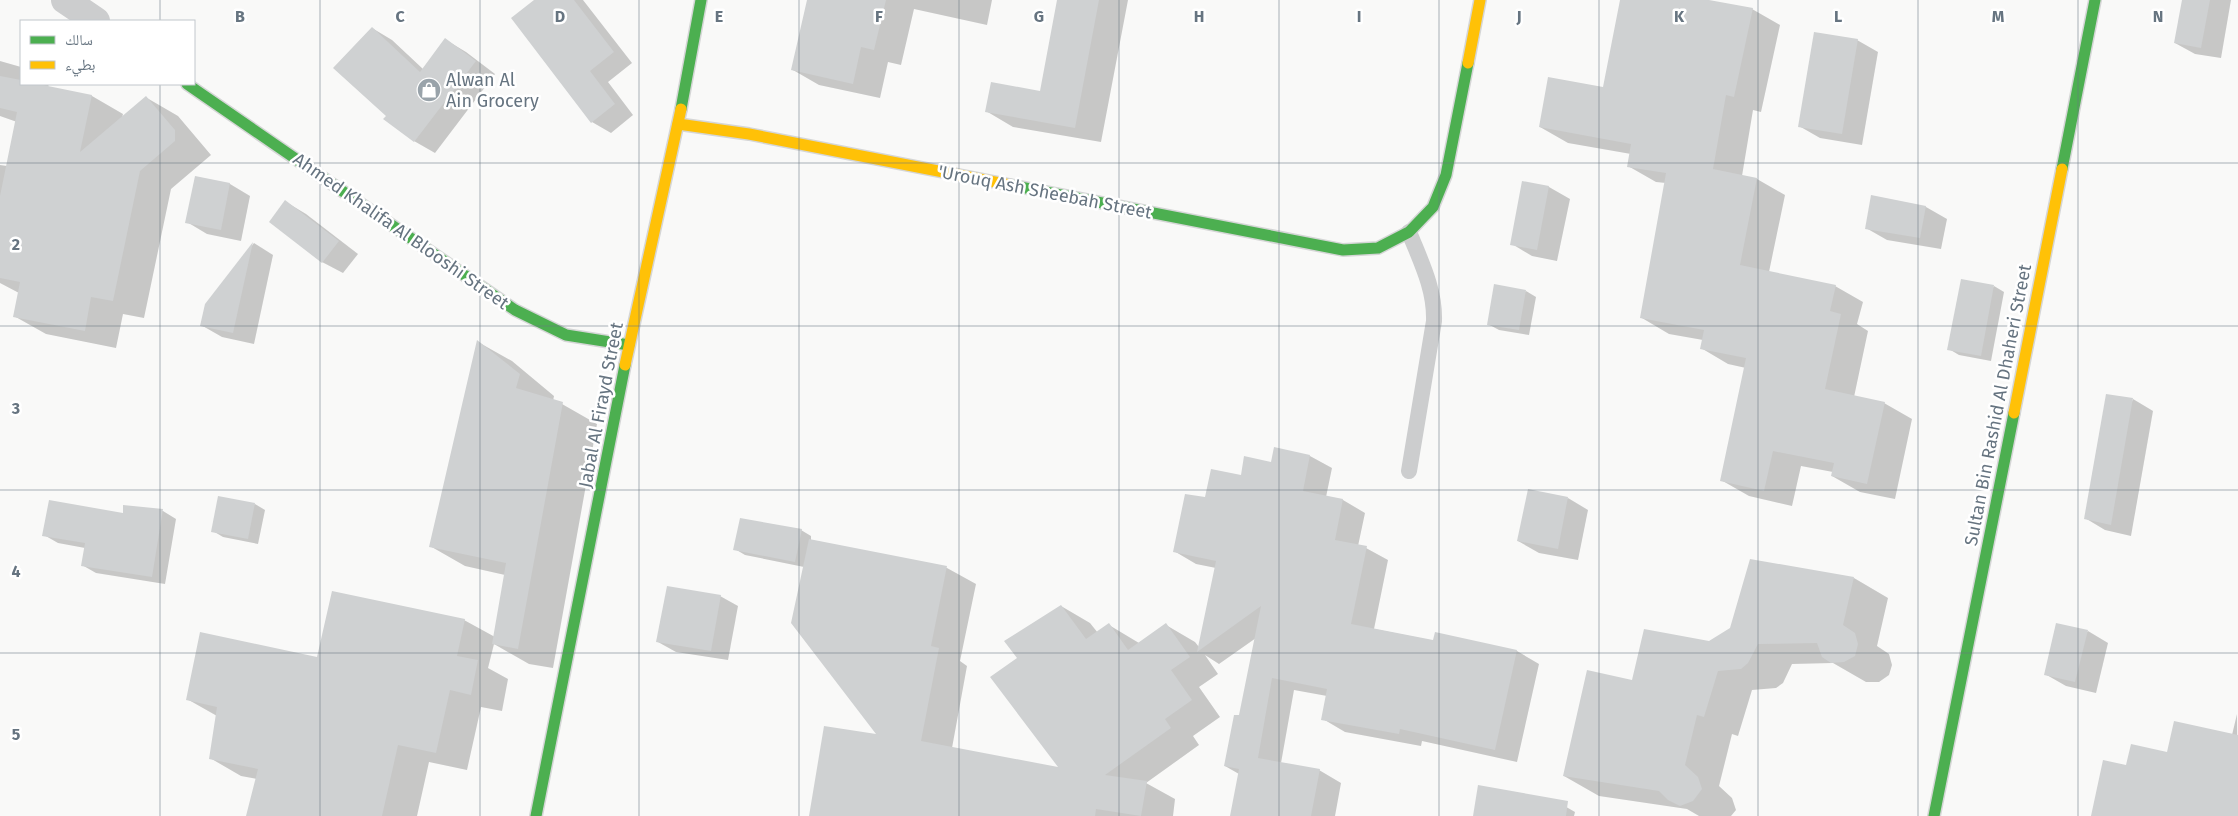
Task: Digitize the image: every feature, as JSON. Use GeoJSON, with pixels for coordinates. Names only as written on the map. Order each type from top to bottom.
{"type":"FeatureCollection","features":[{"type":"Feature","properties":{"kind":"street"},"geometry":{"type":"LineString","coordinates":[[65,0],[95,20]]}},
{"type":"Feature","properties":{"kind":"street","name":"Jabal Al Firayd Street"},"geometry":{"type":"LineString","coordinates":[[536,816],[598,511],[629,345],[678,124],[701,0]]}},
{"type":"Feature","properties":{"kind":"street","name":"'Urouq Ash Sheebah Street"},"geometry":{"type":"LineString","coordinates":[[678,124],[749,134],[1343,250],[1378,248],[1409,232],[1433,207],[1446,175],[1480,0]]}},
{"type":"Feature","properties":{"kind":"street","name":"Sultan Bin Rashid Al Dhaheri Street"},"geometry":{"type":"LineString","coordinates":[[1934,816],[2095,0]]}},
{"type":"Feature","properties":{"kind":"street","name":"Ahmed Khalifa Al Blooshi Street"},"geometry":{"type":"LineString","coordinates":[[188,85],[515,310],[566,335],[629,345]]}},
{"type":"Feature","properties":{"kind":"lane"},"geometry":{"type":"LineString","coordinates":[[1409,232],[1432,290],[1434,306],[1409,471]]}},
{"type":"Feature","properties":{"kind":"building"},"geometry":{"type":"Polygon","coordinates":[[[534,0],[574,0],[614,52],[590,71],[615,104],[591,123],[511,18],[534,0]]]}},
{"type":"Feature","properties":{"kind":"building"},"geometry":{"type":"Polygon","coordinates":[[[807,0],[886,0],[874,50],[861,47],[853,84],[791,70],[807,0]]]}},
{"type":"Feature","properties":{"kind":"building"},"geometry":{"type":"Polygon","coordinates":[[[1057,0],[1099,0],[1075,128],[985,112],[991,82],[1040,91],[1057,0]]]}},
{"type":"Feature","properties":{"kind":"building"},"geometry":{"type":"Polygon","coordinates":[[[1620,0],[1709,0],[1753,8],[1734,97],[1726,95],[1713,169],[1757,178],[1740,265],[1836,285],[1830,311],[1841,314],[1825,389],[1885,402],[1867,484],[1831,476],[1834,463],[1773,451],[1764,491],[1720,481],[1746,358],[1700,349],[1704,330],[1640,318],[1666,173],[1627,167],[1631,144],[1539,127],[1548,77],[1603,87],[1620,0]]]}},
{"type":"Feature","properties":{"kind":"building"},"geometry":{"type":"Polygon","coordinates":[[[2182,0],[2210,0],[2201,48],[2174,43],[2182,0]]]}},
{"type":"Feature","properties":{"kind":"building"},"geometry":{"type":"Polygon","coordinates":[[[372,27],[420,72],[445,38],[476,61],[414,142],[383,119],[386,116],[333,68],[372,27]]]}},
{"type":"Feature","properties":{"kind":"building"},"geometry":{"type":"Polygon","coordinates":[[[1814,32],[1858,39],[1842,134],[1798,127],[1814,32]]]}},
{"type":"Feature","properties":{"kind":"building"},"geometry":{"type":"Polygon","coordinates":[[[0,76],[20,80],[20,85],[43,85],[92,95],[80,152],[146,96],[175,130],[175,141],[140,171],[113,301],[91,297],[85,331],[13,317],[20,282],[0,278],[0,196],[17,112],[0,108],[0,76]]]}},
{"type":"Feature","properties":{"kind":"building"},"geometry":{"type":"Polygon","coordinates":[[[195,176],[230,183],[221,230],[185,223],[195,176]]]}},
{"type":"Feature","properties":{"kind":"building"},"geometry":{"type":"Polygon","coordinates":[[[1522,181],[1549,186],[1537,250],[1510,245],[1522,181]]]}},
{"type":"Feature","properties":{"kind":"building"},"geometry":{"type":"Polygon","coordinates":[[[1871,195],[1926,206],[1920,238],[1865,229],[1871,195]]]}},
{"type":"Feature","properties":{"kind":"building"},"geometry":{"type":"Polygon","coordinates":[[[285,200],[339,241],[322,263],[269,222],[285,200]]]}},
{"type":"Feature","properties":{"kind":"building"},"geometry":{"type":"Polygon","coordinates":[[[253,242],[233,333],[200,326],[205,304],[253,242]]]}},
{"type":"Feature","properties":{"kind":"building"},"geometry":{"type":"Polygon","coordinates":[[[1961,279],[1994,285],[1981,356],[1947,350],[1961,279]]]}},
{"type":"Feature","properties":{"kind":"building"},"geometry":{"type":"Polygon","coordinates":[[[1494,284],[1526,290],[1519,330],[1487,325],[1494,284]]]}},
{"type":"Feature","properties":{"kind":"building"},"geometry":{"type":"Polygon","coordinates":[[[477,340],[520,374],[516,388],[563,402],[518,649],[492,644],[506,563],[429,547],[477,340]]]}},
{"type":"Feature","properties":{"kind":"building"},"geometry":{"type":"Polygon","coordinates":[[[2106,394],[2133,398],[2111,525],[2084,519],[2106,394]]]}},
{"type":"Feature","properties":{"kind":"building"},"geometry":{"type":"Polygon","coordinates":[[[1274,447],[1310,455],[1303,491],[1343,499],[1335,540],[1367,546],[1351,624],[1433,640],[1435,632],[1517,650],[1495,750],[1400,729],[1399,734],[1321,720],[1327,689],[1272,678],[1258,758],[1320,769],[1311,816],[1230,816],[1239,769],[1224,766],[1234,715],[1239,715],[1261,606],[1197,652],[1216,561],[1173,552],[1185,494],[1205,497],[1211,469],[1241,475],[1244,456],[1271,462],[1274,447]]]}},
{"type":"Feature","properties":{"kind":"building"},"geometry":{"type":"Polygon","coordinates":[[[1528,489],[1568,497],[1558,549],[1517,541],[1528,489]]]}},
{"type":"Feature","properties":{"kind":"building"},"geometry":{"type":"Polygon","coordinates":[[[218,496],[255,503],[248,539],[211,532],[218,496]]]}},
{"type":"Feature","properties":{"kind":"building"},"geometry":{"type":"Polygon","coordinates":[[[49,500],[123,513],[123,505],[163,509],[152,577],[81,566],[85,543],[42,536],[49,500]]]}},
{"type":"Feature","properties":{"kind":"building"},"geometry":{"type":"Polygon","coordinates":[[[740,518],[802,529],[795,562],[733,550],[740,518]]]}},
{"type":"Feature","properties":{"kind":"building"},"geometry":{"type":"Polygon","coordinates":[[[809,539],[947,566],[931,646],[939,648],[921,741],[1058,767],[990,677],[1017,658],[1004,641],[1061,605],[1086,639],[1109,623],[1128,650],[1166,623],[1190,657],[1171,670],[1192,700],[1165,719],[1171,728],[1105,775],[1147,781],[1141,816],[1096,809],[1095,816],[809,816],[824,726],[876,734],[791,623],[809,539]]]}},
{"type":"Feature","properties":{"kind":"building"},"geometry":{"type":"Polygon","coordinates":[[[1750,559],[1854,577],[1843,625],[1855,633],[1858,644],[1855,656],[1844,662],[1831,663],[1822,657],[1817,643],[1758,644],[1748,663],[1741,669],[1718,671],[1704,717],[1697,715],[1685,765],[1698,777],[1702,789],[1693,801],[1680,806],[1668,800],[1659,791],[1563,776],[1587,670],[1632,680],[1644,629],[1709,641],[1730,628],[1750,559]]]}},
{"type":"Feature","properties":{"kind":"building"},"geometry":{"type":"Polygon","coordinates":[[[667,586],[721,595],[711,651],[656,642],[667,586]]]}},
{"type":"Feature","properties":{"kind":"building"},"geometry":{"type":"Polygon","coordinates":[[[332,591],[465,619],[457,656],[478,660],[471,695],[450,690],[436,753],[398,745],[382,816],[246,816],[258,769],[209,759],[217,707],[186,700],[200,632],[317,657],[332,591]]]}},
{"type":"Feature","properties":{"kind":"building"},"geometry":{"type":"Polygon","coordinates":[[[2056,623],[2088,630],[2075,682],[2044,675],[2056,623]]]}},
{"type":"Feature","properties":{"kind":"building"},"geometry":{"type":"Polygon","coordinates":[[[2174,721],[2238,735],[2238,816],[2091,816],[2103,760],[2126,765],[2131,744],[2167,752],[2174,721]]]}},
{"type":"Feature","properties":{"kind":"building"},"geometry":{"type":"Polygon","coordinates":[[[1478,785],[1568,801],[1566,816],[1473,816],[1478,785]]]}},
{"type":"Feature","properties":{"kind":"traffic: fast"},"geometry":{"type":"LineString","coordinates":[[681,109],[701,0]]}},
{"type":"Feature","properties":{"kind":"traffic: fast"},"geometry":{"type":"LineString","coordinates":[[2062,169],[2095,0]]}},
{"type":"Feature","properties":{"kind":"traffic: fast"},"geometry":{"type":"LineString","coordinates":[[1010,185],[1343,250],[1378,248],[1409,232],[1433,207],[1446,175],[1468,63]]}},
{"type":"Feature","properties":{"kind":"traffic: fast"},"geometry":{"type":"LineString","coordinates":[[188,85],[515,310],[566,335],[629,345]]}},
{"type":"Feature","properties":{"kind":"traffic: fast"},"geometry":{"type":"LineString","coordinates":[[536,816],[625,365]]}},
{"type":"Feature","properties":{"kind":"traffic: fast"},"geometry":{"type":"LineString","coordinates":[[1934,816],[2014,413]]}},
{"type":"Feature","properties":{"kind":"traffic: slow"},"geometry":{"type":"LineString","coordinates":[[1468,63],[1480,0]]}},
{"type":"Feature","properties":{"kind":"traffic: slow"},"geometry":{"type":"LineString","coordinates":[[625,365],[681,109]]}},
{"type":"Feature","properties":{"kind":"traffic: slow"},"geometry":{"type":"LineString","coordinates":[[678,124],[749,134],[1010,185]]}},
{"type":"Feature","properties":{"kind":"traffic: slow"},"geometry":{"type":"LineString","coordinates":[[2014,413],[2062,169]]}},
{"type":"Feature","properties":{"kind":"place","name":"Alwan Al Ain Grocery"},"geometry":{"type":"Point","coordinates":[429,90]}}]}
